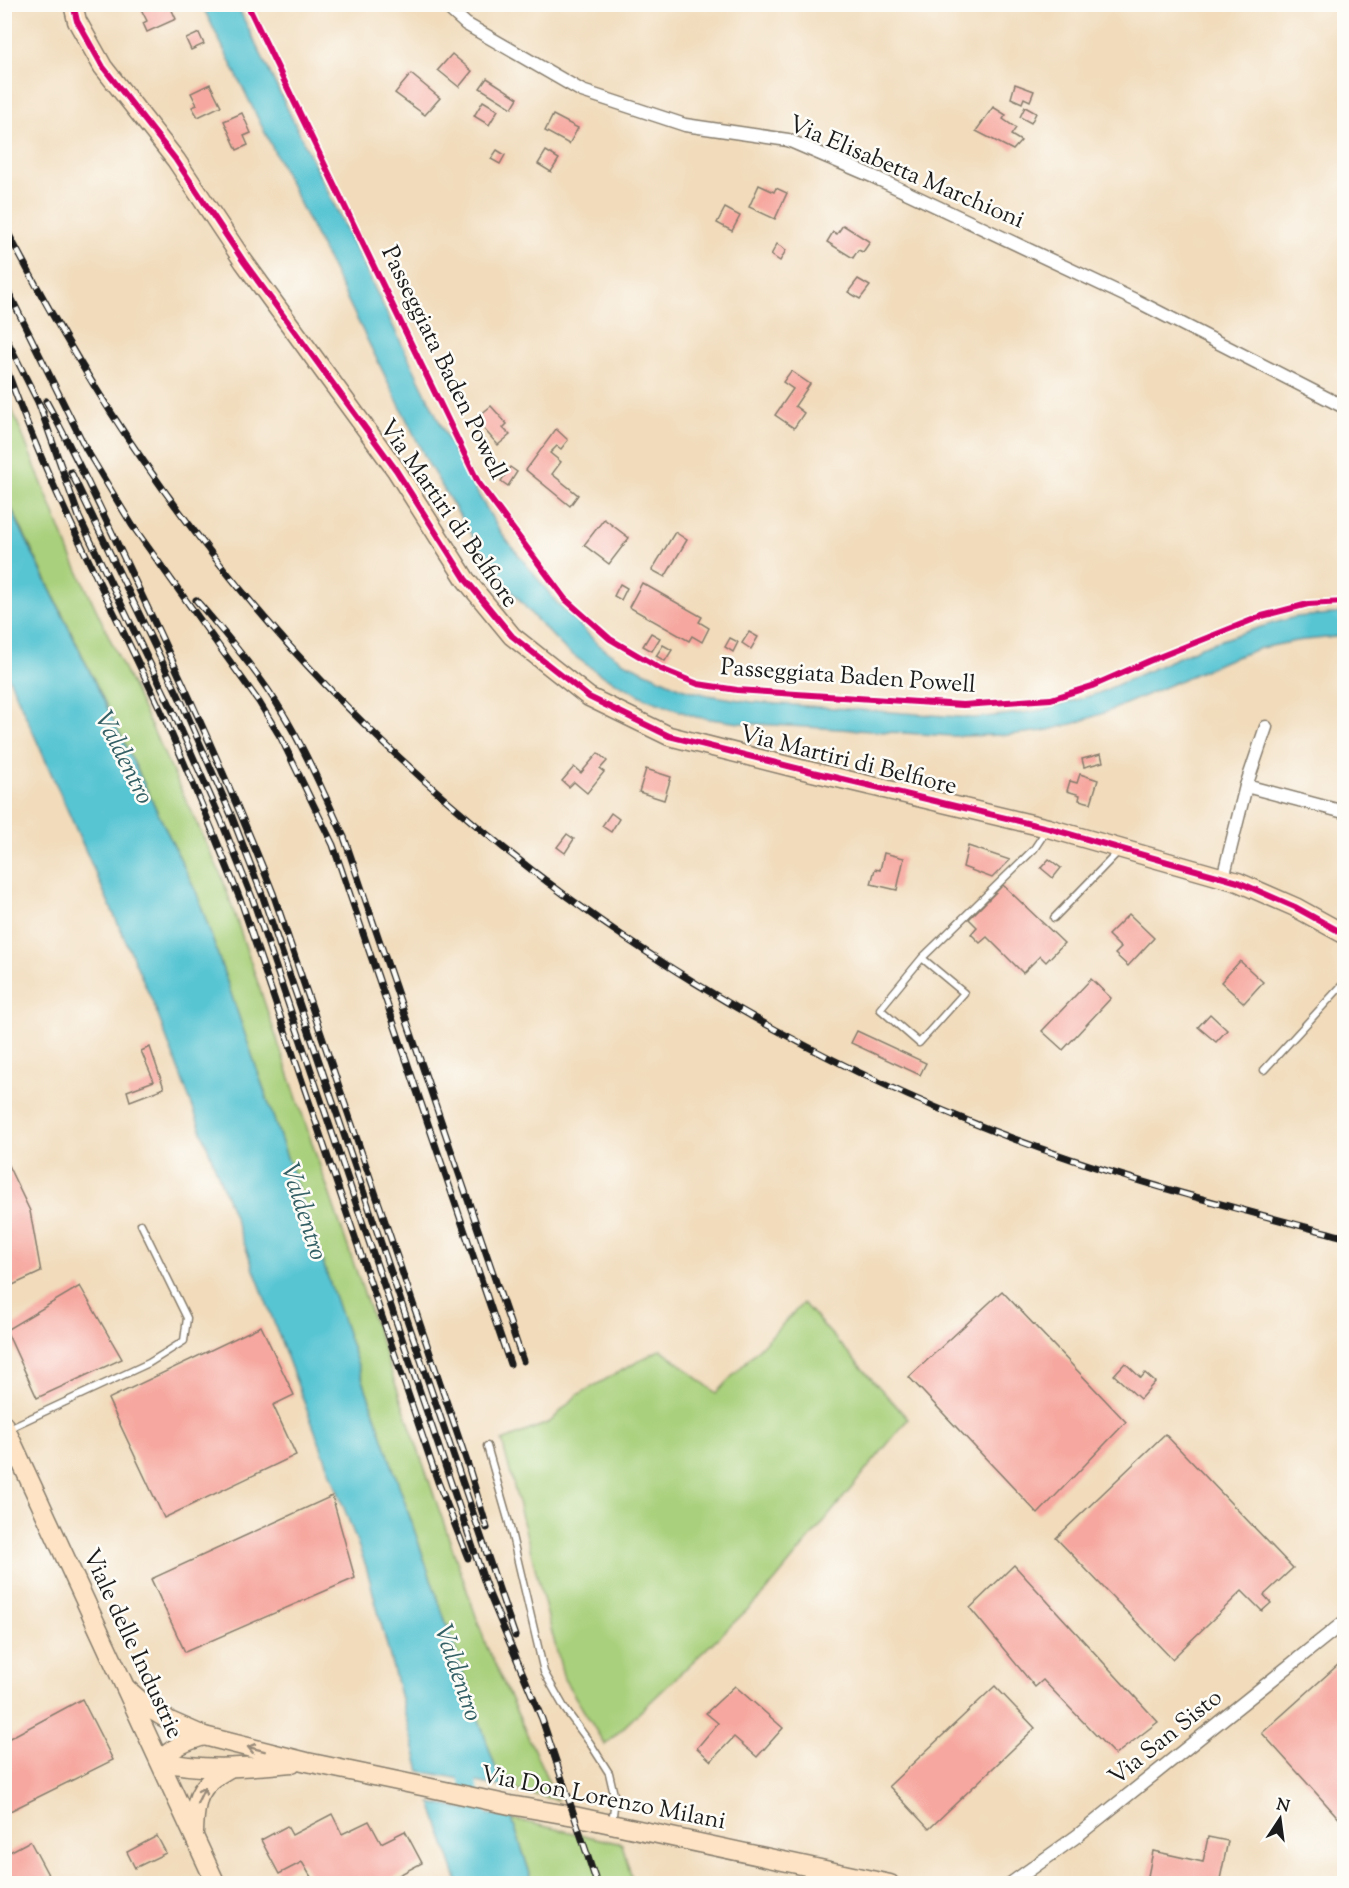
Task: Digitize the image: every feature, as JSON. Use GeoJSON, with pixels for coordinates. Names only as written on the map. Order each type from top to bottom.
{"type":"FeatureCollection","features":[{"type":"Feature","properties":{"kind":"street","name":"Via Martiri di Belfiore"},"geometry":{"type":"LineString","coordinates":[[73,4],[77,21],[103,67],[176,160],[243,262],[396,470],[466,580],[512,636],[589,697],[669,735],[800,769],[1048,828],[1238,882],[1295,907],[1344,934]]}},
{"type":"Feature","properties":{"kind":"street","name":"Via Elisabetta Marchioni"},"geometry":{"type":"LineString","coordinates":[[444,4],[466,24],[582,91],[685,125],[788,140],[872,176],[1137,301],[1344,407]]}},
{"type":"Feature","properties":{"kind":"street"},"geometry":{"type":"LineString","coordinates":[[1223,878],[1246,786],[1266,727]]}},
{"type":"Feature","properties":{"kind":"street"},"geometry":{"type":"LineString","coordinates":[[1246,786],[1344,812]]}},
{"type":"Feature","properties":{"kind":"street","name":"Viale delle Industrie"},"geometry":{"type":"LineString","coordinates":[[6,1427],[216,1884]]}},
{"type":"Feature","properties":{"kind":"street","name":"Via San Sisto"},"geometry":{"type":"LineString","coordinates":[[1010,1884],[1077,1836],[1344,1622]]}},
{"type":"Feature","properties":{"kind":"street","name":"Via Don Lorenzo Milani"},"geometry":{"type":"LineString","coordinates":[[127,1689],[150,1709],[204,1736],[307,1762],[890,1884]]}},
{"type":"Feature","properties":{"kind":"street"},"geometry":{"type":"LineString","coordinates":[[160,1761],[170,1750],[180,1744],[204,1736]]}},
{"type":"Feature","properties":{"kind":"street","name":"Via Don Lorenzo Milani"},"geometry":{"type":"LineString","coordinates":[[160,1761],[192,1767],[230,1768],[307,1762]]}},
{"type":"Feature","properties":{"kind":"street"},"geometry":{"type":"LineString","coordinates":[[194,1835],[195,1810],[200,1795],[208,1782],[230,1768]]}},
{"type":"Feature","properties":{"kind":"lane"},"geometry":{"type":"LineString","coordinates":[[922,958],[964,993],[920,1043],[880,1009],[922,958],[1034,849],[1048,828]]}},
{"type":"Feature","properties":{"kind":"lane"},"geometry":{"type":"LineString","coordinates":[[1054,918],[1121,849]]}},
{"type":"Feature","properties":{"kind":"lane"},"geometry":{"type":"LineString","coordinates":[[1264,1070],[1344,983]]}},
{"type":"Feature","properties":{"kind":"lane"},"geometry":{"type":"LineString","coordinates":[[6,1427],[149,1363],[184,1341],[187,1318],[141,1224]]}},
{"type":"Feature","properties":{"kind":"lane"},"geometry":{"type":"LineString","coordinates":[[487,1446],[509,1523],[544,1672],[609,1773],[615,1799],[612,1824]]}},
{"type":"Feature","properties":{"kind":"green space"},"geometry":{"type":"Polygon","coordinates":[[[4,389],[71,556],[222,877],[486,1645],[557,1800],[502,1787],[197,894],[5,494],[4,389]]]}},
{"type":"Feature","properties":{"kind":"green space"},"geometry":{"type":"Polygon","coordinates":[[[803,1303],[908,1419],[766,1592],[605,1745],[564,1679],[502,1441],[550,1422],[577,1395],[661,1349],[716,1393],[803,1303]]]}},
{"type":"Feature","properties":{"kind":"green space"},"geometry":{"type":"Polygon","coordinates":[[[512,1819],[622,1844],[633,1883],[533,1883],[512,1819]]]}},
{"type":"Feature","properties":{"kind":"water"},"geometry":{"type":"Polygon","coordinates":[[[202,5],[237,5],[459,462],[501,533],[557,603],[599,645],[622,661],[681,688],[708,695],[752,702],[974,718],[1047,709],[1099,693],[1201,647],[1295,617],[1344,613],[1344,636],[1296,641],[1261,648],[1076,723],[1044,731],[1007,735],[953,736],[740,723],[696,717],[647,699],[600,674],[566,650],[534,617],[489,564],[429,465],[202,5]]]}},
{"type":"Feature","properties":{"kind":"water"},"geometry":{"type":"Polygon","coordinates":[[[4,494],[197,894],[502,1787],[420,1771],[366,1566],[154,1005],[5,669],[4,494]]]}},
{"type":"Feature","properties":{"kind":"water"},"geometry":{"type":"Polygon","coordinates":[[[431,1803],[512,1819],[533,1883],[458,1883],[431,1803]]]}},
{"type":"Feature","properties":{"kind":"building"},"geometry":{"type":"Polygon","coordinates":[[[145,4],[169,4],[176,19],[147,32],[143,23],[147,21],[140,7],[145,4]]]}},
{"type":"Feature","properties":{"kind":"building"},"geometry":{"type":"Polygon","coordinates":[[[199,33],[204,44],[191,50],[186,39],[199,33]]]}},
{"type":"Feature","properties":{"kind":"building"},"geometry":{"type":"Polygon","coordinates":[[[452,54],[472,71],[459,87],[438,70],[452,54]]]}},
{"type":"Feature","properties":{"kind":"building"},"geometry":{"type":"Polygon","coordinates":[[[411,74],[440,98],[425,115],[395,93],[411,74]]]}},
{"type":"Feature","properties":{"kind":"building"},"geometry":{"type":"Polygon","coordinates":[[[487,78],[518,98],[512,108],[480,88],[487,78]]]}},
{"type":"Feature","properties":{"kind":"building"},"geometry":{"type":"Polygon","coordinates":[[[210,84],[221,106],[198,117],[192,107],[197,105],[191,93],[210,84]]]}},
{"type":"Feature","properties":{"kind":"building"},"geometry":{"type":"Polygon","coordinates":[[[1015,84],[1034,91],[1030,101],[1024,98],[1022,103],[1011,98],[1015,84]]]}},
{"type":"Feature","properties":{"kind":"building"},"geometry":{"type":"Polygon","coordinates":[[[483,101],[498,110],[489,125],[474,116],[483,101]]]}},
{"type":"Feature","properties":{"kind":"building"},"geometry":{"type":"Polygon","coordinates":[[[993,107],[1006,115],[1003,119],[1016,128],[1011,135],[1021,141],[1013,150],[976,131],[993,107]]]}},
{"type":"Feature","properties":{"kind":"building"},"geometry":{"type":"Polygon","coordinates":[[[1025,107],[1036,113],[1031,123],[1020,117],[1025,107]]]}},
{"type":"Feature","properties":{"kind":"building"},"geometry":{"type":"Polygon","coordinates":[[[242,113],[251,133],[244,136],[248,145],[237,150],[224,121],[242,113]]]}},
{"type":"Feature","properties":{"kind":"building"},"geometry":{"type":"Polygon","coordinates":[[[553,115],[578,128],[569,144],[545,131],[553,115]]]}},
{"type":"Feature","properties":{"kind":"building"},"geometry":{"type":"Polygon","coordinates":[[[497,150],[505,155],[500,164],[491,159],[497,150]]]}},
{"type":"Feature","properties":{"kind":"building"},"geometry":{"type":"Polygon","coordinates":[[[546,151],[559,159],[551,172],[538,164],[546,151]]]}},
{"type":"Feature","properties":{"kind":"building"},"geometry":{"type":"Polygon","coordinates":[[[759,185],[774,192],[776,188],[787,193],[775,219],[749,207],[759,185]]]}},
{"type":"Feature","properties":{"kind":"building"},"geometry":{"type":"Polygon","coordinates":[[[725,208],[740,216],[732,231],[717,223],[725,208]]]}},
{"type":"Feature","properties":{"kind":"building"},"geometry":{"type":"Polygon","coordinates":[[[843,225],[870,242],[863,252],[858,250],[853,258],[827,242],[833,232],[837,234],[843,225]]]}},
{"type":"Feature","properties":{"kind":"building"},"geometry":{"type":"Polygon","coordinates":[[[777,244],[786,250],[780,261],[771,255],[777,244]]]}},
{"type":"Feature","properties":{"kind":"building"},"geometry":{"type":"Polygon","coordinates":[[[858,279],[870,286],[860,299],[848,292],[858,279]]]}},
{"type":"Feature","properties":{"kind":"building"},"geometry":{"type":"Polygon","coordinates":[[[791,371],[810,384],[795,406],[804,413],[794,428],[775,415],[793,389],[783,382],[791,371]]]}},
{"type":"Feature","properties":{"kind":"building"},"geometry":{"type":"Polygon","coordinates":[[[491,406],[507,424],[503,428],[510,435],[498,445],[475,419],[491,406]]]}},
{"type":"Feature","properties":{"kind":"building"},"geometry":{"type":"Polygon","coordinates":[[[556,429],[568,440],[561,449],[557,446],[550,453],[561,462],[552,474],[578,495],[570,506],[526,470],[556,429]]]}},
{"type":"Feature","properties":{"kind":"building"},"geometry":{"type":"Polygon","coordinates":[[[510,467],[517,472],[508,486],[501,481],[510,467]]]}},
{"type":"Feature","properties":{"kind":"building"},"geometry":{"type":"Polygon","coordinates":[[[604,519],[629,538],[609,564],[584,545],[604,519]]]}},
{"type":"Feature","properties":{"kind":"building"},"geometry":{"type":"Polygon","coordinates":[[[675,532],[687,540],[665,577],[652,570],[675,532]]]}},
{"type":"Feature","properties":{"kind":"building"},"geometry":{"type":"Polygon","coordinates":[[[642,583],[702,617],[699,622],[709,628],[702,642],[692,636],[689,641],[629,607],[642,583]]]}},
{"type":"Feature","properties":{"kind":"building"},"geometry":{"type":"Polygon","coordinates":[[[620,584],[627,588],[621,600],[614,596],[620,584]]]}},
{"type":"Feature","properties":{"kind":"building"},"geometry":{"type":"Polygon","coordinates":[[[749,632],[758,637],[751,649],[742,643],[749,632]]]}},
{"type":"Feature","properties":{"kind":"building"},"geometry":{"type":"Polygon","coordinates":[[[651,633],[660,638],[652,651],[643,646],[651,633]]]}},
{"type":"Feature","properties":{"kind":"building"},"geometry":{"type":"Polygon","coordinates":[[[730,638],[738,642],[733,652],[725,647],[730,638]]]}},
{"type":"Feature","properties":{"kind":"building"},"geometry":{"type":"Polygon","coordinates":[[[663,645],[672,650],[665,661],[656,656],[663,645]]]}},
{"type":"Feature","properties":{"kind":"building"},"geometry":{"type":"Polygon","coordinates":[[[598,753],[607,761],[600,769],[604,772],[587,793],[574,782],[569,787],[562,781],[574,767],[581,773],[598,753]]]}},
{"type":"Feature","properties":{"kind":"building"},"geometry":{"type":"Polygon","coordinates":[[[1101,754],[1103,762],[1084,767],[1082,759],[1101,754]]]}},
{"type":"Feature","properties":{"kind":"building"},"geometry":{"type":"Polygon","coordinates":[[[646,769],[671,777],[664,800],[639,792],[646,769]]]}},
{"type":"Feature","properties":{"kind":"building"},"geometry":{"type":"Polygon","coordinates":[[[1080,774],[1098,780],[1091,803],[1079,800],[1080,795],[1067,791],[1070,781],[1077,783],[1080,774]]]}},
{"type":"Feature","properties":{"kind":"building"},"geometry":{"type":"Polygon","coordinates":[[[611,813],[619,819],[611,832],[602,826],[611,813]]]}},
{"type":"Feature","properties":{"kind":"building"},"geometry":{"type":"Polygon","coordinates":[[[567,834],[574,839],[565,853],[557,847],[567,834]]]}},
{"type":"Feature","properties":{"kind":"building"},"geometry":{"type":"Polygon","coordinates":[[[968,846],[1010,860],[992,878],[963,867],[968,846]]]}},
{"type":"Feature","properties":{"kind":"building"},"geometry":{"type":"Polygon","coordinates":[[[884,853],[904,858],[897,890],[871,884],[875,869],[880,870],[884,853]]]}},
{"type":"Feature","properties":{"kind":"building"},"geometry":{"type":"Polygon","coordinates":[[[1049,859],[1061,868],[1053,878],[1041,868],[1049,859]]]}},
{"type":"Feature","properties":{"kind":"building"},"geometry":{"type":"Polygon","coordinates":[[[1003,885],[1064,943],[1046,962],[1040,956],[1023,973],[987,937],[980,943],[971,934],[977,927],[969,919],[1003,885]]]}},
{"type":"Feature","properties":{"kind":"building"},"geometry":{"type":"Polygon","coordinates":[[[1129,914],[1154,938],[1128,966],[1115,954],[1121,948],[1108,935],[1129,914]]]}},
{"type":"Feature","properties":{"kind":"building"},"geometry":{"type":"Polygon","coordinates":[[[1240,961],[1263,982],[1244,1003],[1221,982],[1240,961]]]}},
{"type":"Feature","properties":{"kind":"building"},"geometry":{"type":"Polygon","coordinates":[[[1091,979],[1111,998],[1063,1050],[1042,1031],[1091,979]]]}},
{"type":"Feature","properties":{"kind":"building"},"geometry":{"type":"Polygon","coordinates":[[[1210,1014],[1227,1030],[1216,1042],[1198,1027],[1210,1014]]]}},
{"type":"Feature","properties":{"kind":"building"},"geometry":{"type":"Polygon","coordinates":[[[857,1031],[926,1063],[920,1075],[851,1043],[857,1031]]]}},
{"type":"Feature","properties":{"kind":"building"},"geometry":{"type":"Polygon","coordinates":[[[150,1047],[164,1088],[130,1101],[127,1091],[154,1081],[141,1051],[150,1047]]]}},
{"type":"Feature","properties":{"kind":"building"},"geometry":{"type":"Polygon","coordinates":[[[4,1157],[30,1211],[41,1272],[4,1289],[4,1157]]]}},
{"type":"Feature","properties":{"kind":"building"},"geometry":{"type":"Polygon","coordinates":[[[80,1286],[122,1359],[37,1398],[6,1330],[80,1286]]]}},
{"type":"Feature","properties":{"kind":"building"},"geometry":{"type":"Polygon","coordinates":[[[1002,1291],[1126,1422],[1038,1514],[909,1377],[1002,1291]]]}},
{"type":"Feature","properties":{"kind":"building"},"geometry":{"type":"Polygon","coordinates":[[[261,1326],[294,1395],[273,1405],[296,1455],[164,1518],[108,1399],[261,1326]]]}},
{"type":"Feature","properties":{"kind":"building"},"geometry":{"type":"Polygon","coordinates":[[[1125,1363],[1141,1378],[1145,1373],[1155,1382],[1140,1399],[1114,1375],[1125,1363]]]}},
{"type":"Feature","properties":{"kind":"building"},"geometry":{"type":"Polygon","coordinates":[[[1165,1434],[1293,1568],[1264,1595],[1271,1603],[1262,1611],[1242,1591],[1172,1659],[1056,1538],[1165,1434]]]}},
{"type":"Feature","properties":{"kind":"building"},"geometry":{"type":"Polygon","coordinates":[[[332,1496],[355,1578],[185,1652],[151,1579],[332,1496]]]}},
{"type":"Feature","properties":{"kind":"building"},"geometry":{"type":"Polygon","coordinates":[[[1014,1565],[1158,1722],[1115,1755],[1043,1680],[1035,1687],[970,1608],[1014,1565]]]}},
{"type":"Feature","properties":{"kind":"building"},"geometry":{"type":"Polygon","coordinates":[[[1340,1663],[1344,1667],[1344,1824],[1262,1733],[1340,1663]]]}},
{"type":"Feature","properties":{"kind":"building"},"geometry":{"type":"Polygon","coordinates":[[[735,1686],[783,1728],[757,1757],[734,1737],[711,1761],[697,1748],[718,1723],[706,1713],[735,1686]]]}},
{"type":"Feature","properties":{"kind":"building"},"geometry":{"type":"Polygon","coordinates":[[[995,1686],[1035,1728],[929,1829],[889,1786],[995,1686]]]}},
{"type":"Feature","properties":{"kind":"building"},"geometry":{"type":"Polygon","coordinates":[[[82,1699],[113,1760],[4,1814],[4,1741],[82,1699]]]}},
{"type":"Feature","properties":{"kind":"building"},"geometry":{"type":"Polygon","coordinates":[[[332,1814],[342,1834],[369,1821],[381,1843],[405,1831],[422,1863],[382,1884],[298,1884],[311,1877],[302,1862],[279,1874],[261,1840],[287,1826],[292,1835],[332,1814]]]}},
{"type":"Feature","properties":{"kind":"building"},"geometry":{"type":"Polygon","coordinates":[[[157,1836],[166,1853],[135,1868],[127,1852],[157,1836]]]}},
{"type":"Feature","properties":{"kind":"building"},"geometry":{"type":"Polygon","coordinates":[[[1208,1837],[1228,1841],[1219,1884],[1183,1884],[1148,1876],[1153,1851],[1203,1862],[1208,1837]]]}},
{"type":"Feature","properties":{"kind":"building"},"geometry":{"type":"Polygon","coordinates":[[[30,1841],[53,1884],[4,1884],[4,1855],[30,1841]]]}},
{"type":"Feature","properties":{"kind":"waterway","name":"Valdentro"},"geometry":{"type":"LineString","coordinates":[[460,1760],[485,1832]]}},
{"type":"Feature","properties":{"kind":"railway"},"geometry":{"type":"LineString","coordinates":[[4,225],[52,315],[104,402],[142,459],[221,566],[308,667],[403,761],[503,848],[610,927],[722,999],[840,1063],[961,1118],[1055,1154],[1151,1184],[1344,1237]]}},
{"type":"Feature","properties":{"kind":"railway"},"geometry":{"type":"LineString","coordinates":[[4,283],[86,449],[132,525],[259,702],[281,738],[333,845],[510,1364]]}},
{"type":"Feature","properties":{"kind":"railway"},"geometry":{"type":"LineString","coordinates":[[4,334],[43,412]]}},
{"type":"Feature","properties":{"kind":"railway"},"geometry":{"type":"LineString","coordinates":[[4,362],[58,495],[172,735],[242,904],[438,1482],[468,1558]]}},
{"type":"Feature","properties":{"kind":"railway"},"geometry":{"type":"LineString","coordinates":[[46,401],[92,490],[171,658],[224,775],[273,893],[468,1465],[487,1528]]}},
{"type":"Feature","properties":{"kind":"railway"},"geometry":{"type":"LineString","coordinates":[[39,404],[79,517],[171,707],[221,820],[253,900],[487,1589],[542,1719],[597,1884]]}},
{"type":"Feature","properties":{"kind":"railway"},"geometry":{"type":"LineString","coordinates":[[71,472],[182,703],[232,817],[263,897],[515,1636]]}},
{"type":"Feature","properties":{"kind":"railway"},"geometry":{"type":"LineString","coordinates":[[196,600],[260,678],[279,707],[309,762],[344,837],[523,1361]]}},
{"type":"Feature","properties":{"kind":"cycle path"},"geometry":{"type":"LineString","coordinates":[[73,4],[77,21],[103,67],[176,160],[244,262],[396,470],[466,580],[512,636],[589,697],[669,736],[1048,828],[1238,882],[1295,907],[1344,934]]}},
{"type":"Feature","properties":{"kind":"cycle path","name":"Passeggiata Baden Powell"},"geometry":{"type":"LineString","coordinates":[[247,4],[478,482],[565,599],[610,639],[661,669],[698,684],[737,690],[963,705],[1051,699],[1092,686],[1262,616],[1308,604],[1344,602]]}}]}
